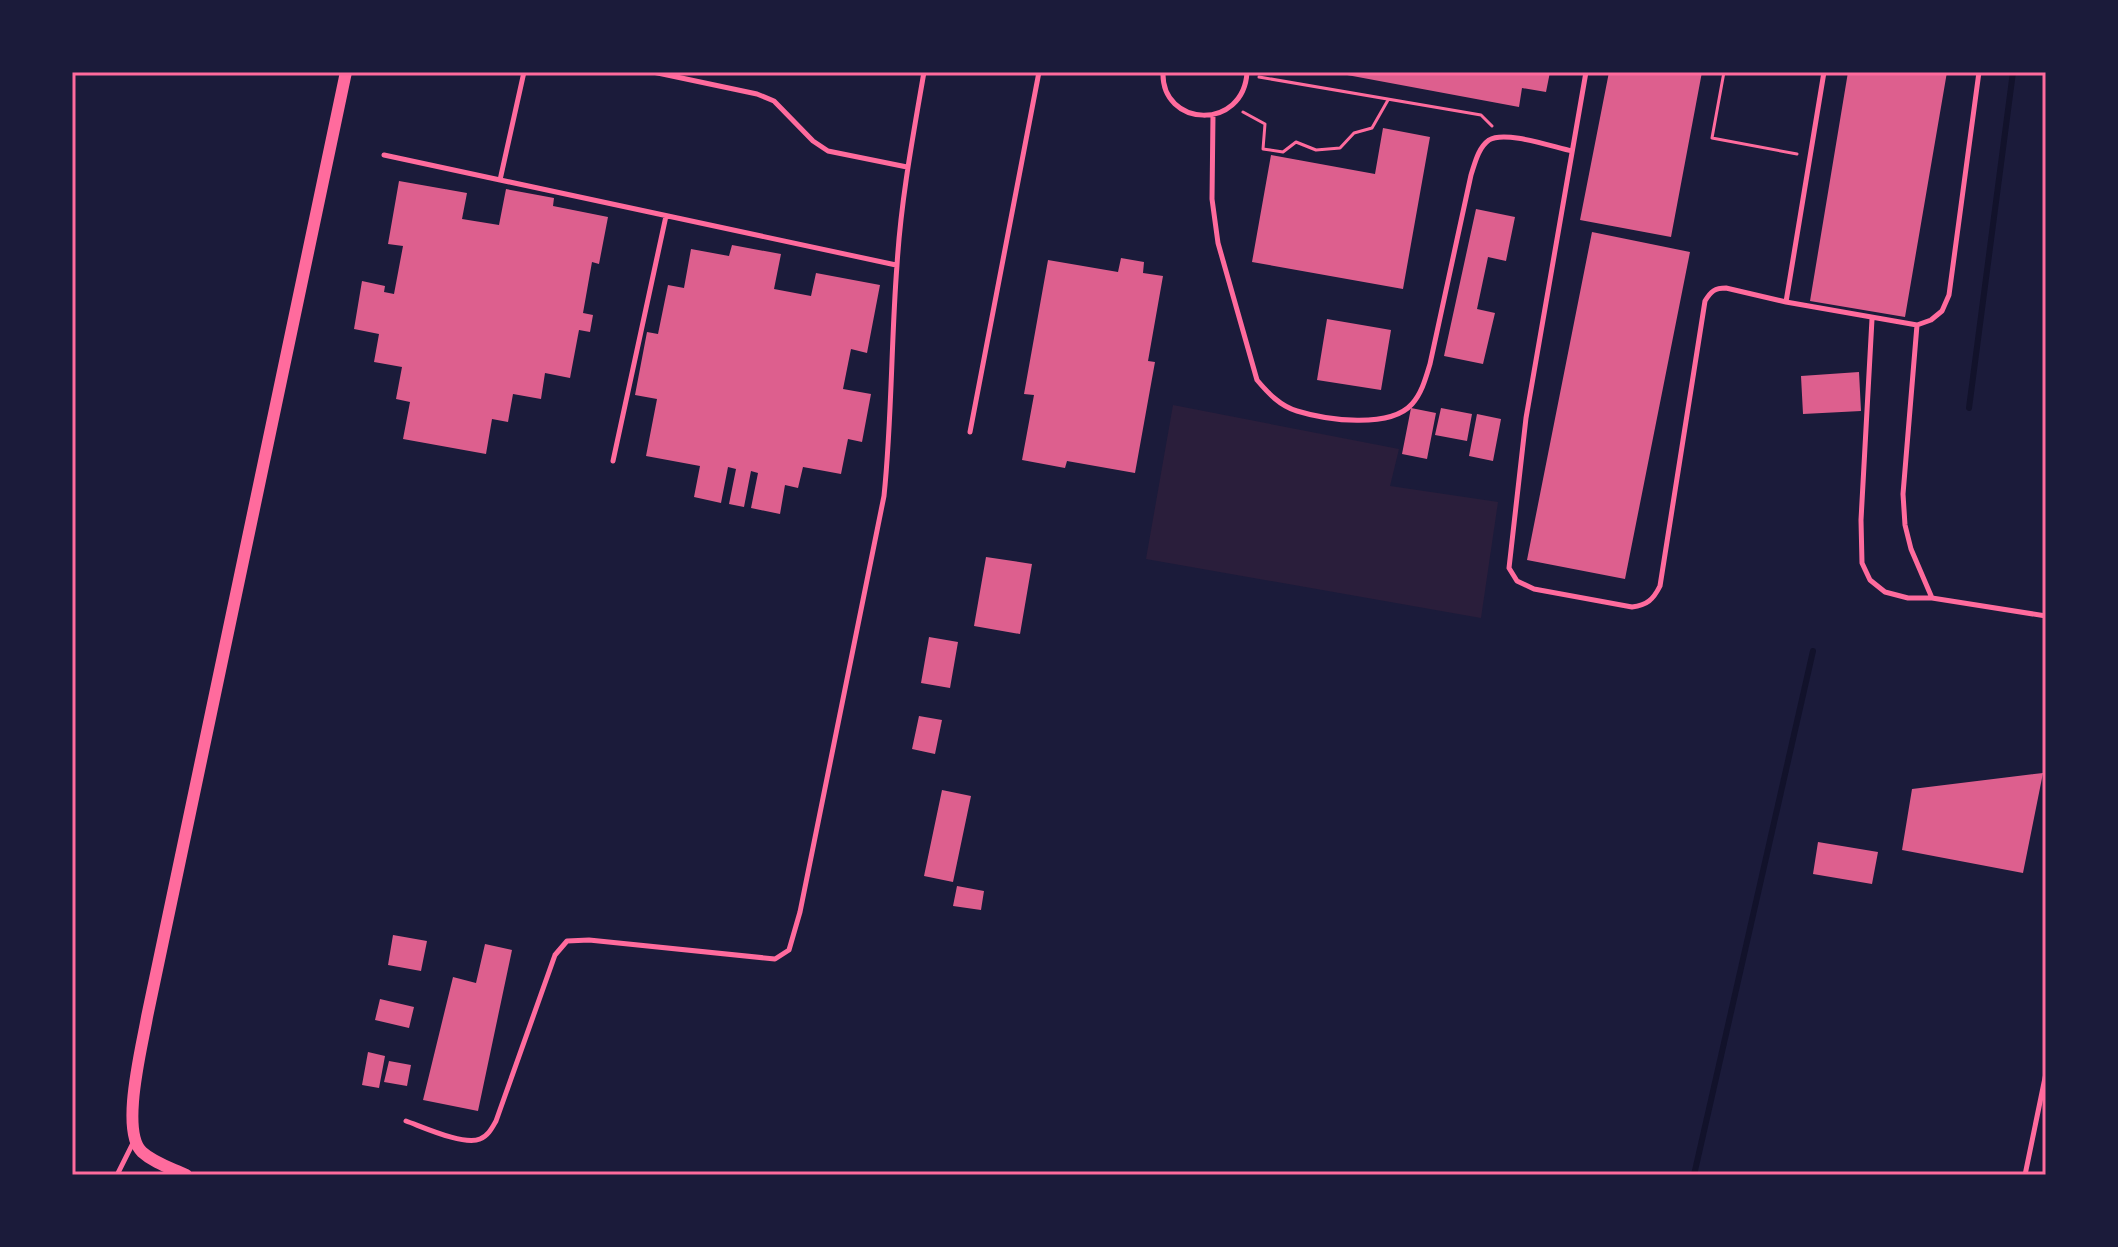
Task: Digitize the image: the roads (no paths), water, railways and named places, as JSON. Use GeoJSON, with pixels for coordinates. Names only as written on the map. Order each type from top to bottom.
{"type":"FeatureCollection","features":[{"type":"Feature","properties":{"kind":"street"},"geometry":{"type":"LineString","coordinates":[[186,1175],[157,1163],[140,1150],[134,1140],[132,1111],[147,1017],[346,72]]}},
{"type":"Feature","properties":{"kind":"lane"},"geometry":{"type":"LineString","coordinates":[[500,180],[524,72]]}},
{"type":"Feature","properties":{"kind":"lane"},"geometry":{"type":"LineString","coordinates":[[653,72],[757,94],[774,101],[813,141],[828,151],[907,167]]}},
{"type":"Feature","properties":{"kind":"lane"},"geometry":{"type":"LineString","coordinates":[[406,1121],[466,1141],[478,1140],[488,1134],[496,1121],[555,955],[567,941],[589,940],[775,959],[789,950],[800,912],[868,566],[883,507],[889,453],[896,265],[907,167],[924,72]]}},
{"type":"Feature","properties":{"kind":"lane"},"geometry":{"type":"LineString","coordinates":[[970,432],[1039,72]]}},
{"type":"Feature","properties":{"kind":"lane"},"geometry":{"type":"LineString","coordinates":[[1163,72],[1166,93],[1186,112],[1199,116],[1213,115],[1231,106],[1244,89],[1247,74]]}},
{"type":"Feature","properties":{"kind":"lane"},"geometry":{"type":"LineString","coordinates":[[1586,72],[1526,418],[1509,568],[1517,581],[1534,589],[1632,607],[1654,599],[1660,586],[1705,301],[1716,288],[1726,288],[1872,319],[1917,325],[1931,320],[1942,311],[1949,295],[1979,72]]}},
{"type":"Feature","properties":{"kind":"lane"},"geometry":{"type":"LineString","coordinates":[[1786,302],[1824,72]]}},
{"type":"Feature","properties":{"kind":"lane"},"geometry":{"type":"LineString","coordinates":[[1213,115],[1212,199],[1218,243],[1257,380],[1269,394],[1296,411],[1375,422],[1397,415],[1411,405],[1422,387],[1430,364],[1471,175],[1479,153],[1488,141],[1502,135],[1572,151]]}},
{"type":"Feature","properties":{"kind":"lane"},"geometry":{"type":"LineString","coordinates":[[384,155],[896,265]]}},
{"type":"Feature","properties":{"kind":"lane"},"geometry":{"type":"LineString","coordinates":[[613,461],[666,216]]}},
{"type":"Feature","properties":{"kind":"lane"},"geometry":{"type":"LineString","coordinates":[[1872,319],[1861,520],[1862,563],[1870,580],[1885,592],[1908,598],[1932,598],[2046,616]]}},
{"type":"Feature","properties":{"kind":"lane"},"geometry":{"type":"LineString","coordinates":[[1917,325],[1903,494],[1905,525],[1911,549],[1932,598]]}},
{"type":"Feature","properties":{"kind":"lane"},"geometry":{"type":"LineString","coordinates":[[2025,1175],[2046,1073]]}},
{"type":"Feature","properties":{"kind":"lane"},"geometry":{"type":"LineString","coordinates":[[117,1175],[134,1140]]}},
{"type":"Feature","properties":{"kind":"waterway"},"geometry":{"type":"LineString","coordinates":[[1969,408],[2013,72]]}},
{"type":"Feature","properties":{"kind":"waterway"},"geometry":{"type":"LineString","coordinates":[[1694,1175],[1813,651]]}}]}
